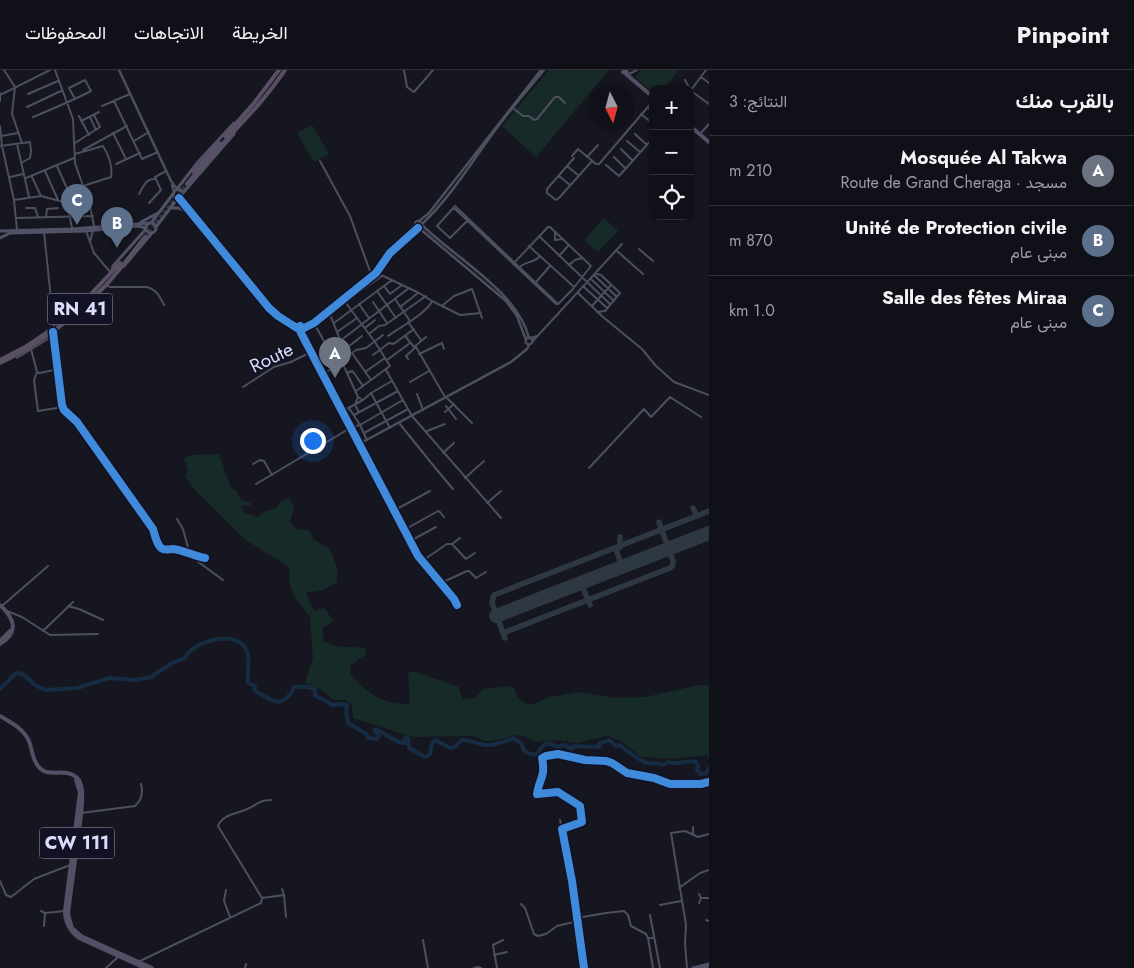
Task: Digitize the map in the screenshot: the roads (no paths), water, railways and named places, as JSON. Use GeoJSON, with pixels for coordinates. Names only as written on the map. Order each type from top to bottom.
{"type":"FeatureCollection","features":[{"type":"Feature","properties":{"kind":"highway"},"geometry":{"type":"LineString","coordinates":[[279,70],[254,103],[203,160],[186,184],[266,96],[285,70]]}},
{"type":"Feature","properties":{"kind":"highway","name":"RN 41"},"geometry":{"type":"LineString","coordinates":[[53,332],[112,273],[144,235]]}},
{"type":"Feature","properties":{"kind":"highway","name":"RN 41"},"geometry":{"type":"LineString","coordinates":[[0,362],[53,332],[105,285],[112,273]]}},
{"type":"Feature","properties":{"kind":"main road"},"geometry":{"type":"LineString","coordinates":[[625,72],[649,94]]}},
{"type":"Feature","properties":{"kind":"main road"},"geometry":{"type":"LineString","coordinates":[[144,235],[146,228],[198,162],[248,107],[254,103]]}},
{"type":"Feature","properties":{"kind":"main road"},"geometry":{"type":"LineString","coordinates":[[112,273],[121,270],[170,208],[241,124]]}},
{"type":"Feature","properties":{"kind":"main road"},"geometry":{"type":"LineString","coordinates":[[692,130],[709,144]]}},
{"type":"Feature","properties":{"kind":"main road"},"geometry":{"type":"LineString","coordinates":[[693,130],[709,144]]}},
{"type":"Feature","properties":{"kind":"main road"},"geometry":{"type":"LineString","coordinates":[[175,191],[180,190],[180,196]]}},
{"type":"Feature","properties":{"kind":"main road"},"geometry":{"type":"LineString","coordinates":[[175,191],[174,197],[180,196]]}},
{"type":"Feature","properties":{"kind":"main road"},"geometry":{"type":"LineString","coordinates":[[170,208],[179,208],[193,214]]}},
{"type":"Feature","properties":{"kind":"main road"},"geometry":{"type":"LineString","coordinates":[[138,225],[160,212]]}},
{"type":"Feature","properties":{"kind":"main road"},"geometry":{"type":"LineString","coordinates":[[0,235],[17,230],[94,229],[150,223],[156,227]]}},
{"type":"Feature","properties":{"kind":"main road"},"geometry":{"type":"LineString","coordinates":[[138,225],[152,233]]}},
{"type":"Feature","properties":{"kind":"main road"},"geometry":{"type":"LineString","coordinates":[[138,225],[144,235]]}},
{"type":"Feature","properties":{"kind":"main road"},"geometry":{"type":"LineString","coordinates":[[0,235],[86,229]]}},
{"type":"Feature","properties":{"kind":"main road"},"geometry":{"type":"LineString","coordinates":[[0,643],[9,638],[12,632],[12,619],[1,606]]}},
{"type":"Feature","properties":{"kind":"main road"},"geometry":{"type":"LineString","coordinates":[[0,643],[10,632],[11,626],[1,606]]}},
{"type":"Feature","properties":{"kind":"main road"},"geometry":{"type":"LineString","coordinates":[[0,717],[14,724],[25,734],[39,769]]}},
{"type":"Feature","properties":{"kind":"main road","name":"CW 111"},"geometry":{"type":"LineString","coordinates":[[39,769],[48,773],[66,772],[79,780],[82,791],[68,914],[72,928],[79,935],[145,968]]}},
{"type":"Feature","properties":{"kind":"main road","name":"CW 111"},"geometry":{"type":"LineString","coordinates":[[39,769],[49,775],[69,776],[79,786],[65,911],[67,924],[75,935],[152,968]]}},
{"type":"Feature","properties":{"kind":"main road"},"geometry":{"type":"LineString","coordinates":[[693,968],[709,965]]}},
{"type":"Feature","properties":{"kind":"main road"},"geometry":{"type":"LineString","coordinates":[[702,968],[709,965]]}},
{"type":"Feature","properties":{"kind":"street"},"geometry":{"type":"LineString","coordinates":[[4,70],[15,87],[12,114],[22,143]]}},
{"type":"Feature","properties":{"kind":"street"},"geometry":{"type":"LineString","coordinates":[[0,101],[0,94],[50,70]]}},
{"type":"Feature","properties":{"kind":"street"},"geometry":{"type":"LineString","coordinates":[[55,70],[73,119],[74,158],[93,216],[94,229],[90,242]]}},
{"type":"Feature","properties":{"kind":"street"},"geometry":{"type":"LineString","coordinates":[[119,70],[175,191]]}},
{"type":"Feature","properties":{"kind":"street"},"geometry":{"type":"LineString","coordinates":[[404,70],[407,87],[414,92],[433,70]]}},
{"type":"Feature","properties":{"kind":"street"},"geometry":{"type":"LineString","coordinates":[[300,330],[329,312],[374,273],[390,253],[432,214],[542,70]]}},
{"type":"Feature","properties":{"kind":"street"},"geometry":{"type":"LineString","coordinates":[[180,196],[270,306],[300,326],[310,323],[374,273],[388,252],[415,225],[420,225],[542,70]]}},
{"type":"Feature","properties":{"kind":"street"},"geometry":{"type":"LineString","coordinates":[[625,72],[637,70]]}},
{"type":"Feature","properties":{"kind":"street"},"geometry":{"type":"LineString","coordinates":[[694,87],[706,70]]}},
{"type":"Feature","properties":{"kind":"street"},"geometry":{"type":"LineString","coordinates":[[701,77],[709,83]]}},
{"type":"Feature","properties":{"kind":"street"},"geometry":{"type":"LineString","coordinates":[[28,94],[58,80]]}},
{"type":"Feature","properties":{"kind":"street"},"geometry":{"type":"LineString","coordinates":[[32,117],[66,103],[75,99],[92,91],[85,80],[70,88],[75,99]]}},
{"type":"Feature","properties":{"kind":"street"},"geometry":{"type":"LineString","coordinates":[[685,80],[688,85]]}},
{"type":"Feature","properties":{"kind":"street"},"geometry":{"type":"LineString","coordinates":[[27,107],[62,91]]}},
{"type":"Feature","properties":{"kind":"street"},"geometry":{"type":"LineString","coordinates":[[694,93],[709,104]]}},
{"type":"Feature","properties":{"kind":"street"},"geometry":{"type":"LineString","coordinates":[[102,106],[130,94]]}},
{"type":"Feature","properties":{"kind":"street"},"geometry":{"type":"LineString","coordinates":[[513,108],[523,116],[529,116],[534,120],[537,119],[555,97],[559,97],[565,103]]}},
{"type":"Feature","properties":{"kind":"street"},"geometry":{"type":"LineString","coordinates":[[114,101],[142,159],[158,152]]}},
{"type":"Feature","properties":{"kind":"street"},"geometry":{"type":"LineString","coordinates":[[592,161],[558,199],[554,198],[547,190],[578,149],[597,164],[601,162],[649,103]]}},
{"type":"Feature","properties":{"kind":"street"},"geometry":{"type":"LineString","coordinates":[[81,121],[99,112]]}},
{"type":"Feature","properties":{"kind":"street"},"geometry":{"type":"LineString","coordinates":[[75,143],[100,127],[94,114]]}},
{"type":"Feature","properties":{"kind":"street"},"geometry":{"type":"LineString","coordinates":[[641,114],[649,121]]}},
{"type":"Feature","properties":{"kind":"street"},"geometry":{"type":"LineString","coordinates":[[79,116],[88,135]]}},
{"type":"Feature","properties":{"kind":"street"},"geometry":{"type":"LineString","coordinates":[[90,116],[96,130]]}},
{"type":"Feature","properties":{"kind":"street"},"geometry":{"type":"LineString","coordinates":[[700,134],[709,124]]}},
{"type":"Feature","properties":{"kind":"street"},"geometry":{"type":"LineString","coordinates":[[0,126],[1,146],[10,177],[17,230]]}},
{"type":"Feature","properties":{"kind":"street"},"geometry":{"type":"LineString","coordinates":[[75,154],[127,126]]}},
{"type":"Feature","properties":{"kind":"street"},"geometry":{"type":"LineString","coordinates":[[1,136],[18,132]]}},
{"type":"Feature","properties":{"kind":"street"},"geometry":{"type":"LineString","coordinates":[[134,141],[149,132]]}},
{"type":"Feature","properties":{"kind":"street"},"geometry":{"type":"LineString","coordinates":[[114,133],[126,159]]}},
{"type":"Feature","properties":{"kind":"street"},"geometry":{"type":"LineString","coordinates":[[635,134],[647,145]]}},
{"type":"Feature","properties":{"kind":"street"},"geometry":{"type":"LineString","coordinates":[[627,141],[640,152]]}},
{"type":"Feature","properties":{"kind":"street"},"geometry":{"type":"LineString","coordinates":[[1,146],[30,142],[30,158],[21,163]]}},
{"type":"Feature","properties":{"kind":"street"},"geometry":{"type":"LineString","coordinates":[[606,165],[620,176],[649,143]]}},
{"type":"Feature","properties":{"kind":"street"},"geometry":{"type":"LineString","coordinates":[[17,144],[29,197]]}},
{"type":"Feature","properties":{"kind":"street"},"geometry":{"type":"LineString","coordinates":[[587,157],[598,145]]}},
{"type":"Feature","properties":{"kind":"street"},"geometry":{"type":"LineString","coordinates":[[75,154],[103,146],[110,161],[111,176],[83,186]]}},
{"type":"Feature","properties":{"kind":"street"},"geometry":{"type":"LineString","coordinates":[[621,149],[633,161]]}},
{"type":"Feature","properties":{"kind":"street"},"geometry":{"type":"LineString","coordinates":[[116,164],[140,153]]}},
{"type":"Feature","properties":{"kind":"street"},"geometry":{"type":"LineString","coordinates":[[25,179],[74,158]]}},
{"type":"Feature","properties":{"kind":"street"},"geometry":{"type":"LineString","coordinates":[[614,158],[626,168]]}},
{"type":"Feature","properties":{"kind":"street"},"geometry":{"type":"LineString","coordinates":[[320,161],[350,216],[374,273],[426,296],[460,315],[481,313]]}},
{"type":"Feature","properties":{"kind":"street"},"geometry":{"type":"LineString","coordinates":[[57,166],[74,204]]}},
{"type":"Feature","properties":{"kind":"street"},"geometry":{"type":"LineString","coordinates":[[567,166],[578,176]]}},
{"type":"Feature","properties":{"kind":"street"},"geometry":{"type":"LineString","coordinates":[[45,171],[58,200]]}},
{"type":"Feature","properties":{"kind":"street"},"geometry":{"type":"LineString","coordinates":[[139,194],[146,181],[155,179],[155,177],[166,171]]}},
{"type":"Feature","properties":{"kind":"street"},"geometry":{"type":"LineString","coordinates":[[10,177],[23,174]]}},
{"type":"Feature","properties":{"kind":"street"},"geometry":{"type":"LineString","coordinates":[[559,176],[570,185]]}},
{"type":"Feature","properties":{"kind":"street"},"geometry":{"type":"LineString","coordinates":[[32,177],[41,196]]}},
{"type":"Feature","properties":{"kind":"street"},"geometry":{"type":"LineString","coordinates":[[149,203],[161,190],[155,179]]}},
{"type":"Feature","properties":{"kind":"street"},"geometry":{"type":"LineString","coordinates":[[14,200],[41,196],[67,203],[90,206]]}},
{"type":"Feature","properties":{"kind":"street"},"geometry":{"type":"LineString","coordinates":[[180,196],[268,308],[300,330]]}},
{"type":"Feature","properties":{"kind":"street"},"geometry":{"type":"LineString","coordinates":[[67,203],[72,229]]}},
{"type":"Feature","properties":{"kind":"street"},"geometry":{"type":"LineString","coordinates":[[455,207],[467,221],[521,267],[558,304]]}},
{"type":"Feature","properties":{"kind":"street"},"geometry":{"type":"LineString","coordinates":[[455,207],[437,226],[450,238],[467,221]]}},
{"type":"Feature","properties":{"kind":"street"},"geometry":{"type":"LineString","coordinates":[[455,207],[558,304]]}},
{"type":"Feature","properties":{"kind":"street"},"geometry":{"type":"LineString","coordinates":[[26,208],[35,208],[38,217]]}},
{"type":"Feature","properties":{"kind":"street"},"geometry":{"type":"LineString","coordinates":[[46,217],[47,209],[58,208]]}},
{"type":"Feature","properties":{"kind":"street"},"geometry":{"type":"LineString","coordinates":[[16,218],[93,216]]}},
{"type":"Feature","properties":{"kind":"street"},"geometry":{"type":"LineString","coordinates":[[420,225],[508,299],[520,315],[529,341]]}},
{"type":"Feature","properties":{"kind":"street"},"geometry":{"type":"LineString","coordinates":[[514,263],[548,227],[563,239],[591,267],[558,304]]}},
{"type":"Feature","properties":{"kind":"street"},"geometry":{"type":"LineString","coordinates":[[86,229],[94,253],[112,273]]}},
{"type":"Feature","properties":{"kind":"street"},"geometry":{"type":"LineString","coordinates":[[44,232],[53,332],[63,407],[77,422],[153,529],[161,548],[165,550],[175,549],[205,558]]}},
{"type":"Feature","properties":{"kind":"street"},"geometry":{"type":"LineString","coordinates":[[555,232],[554,239],[558,241],[563,239]]}},
{"type":"Feature","properties":{"kind":"street"},"geometry":{"type":"LineString","coordinates":[[540,236],[610,304]]}},
{"type":"Feature","properties":{"kind":"street"},"geometry":{"type":"LineString","coordinates":[[359,444],[510,362],[523,352],[529,341],[539,336],[622,244]]}},
{"type":"Feature","properties":{"kind":"street"},"geometry":{"type":"LineString","coordinates":[[559,256],[569,245]]}},
{"type":"Feature","properties":{"kind":"street"},"geometry":{"type":"LineString","coordinates":[[529,246],[574,288]]}},
{"type":"Feature","properties":{"kind":"street"},"geometry":{"type":"LineString","coordinates":[[639,248],[653,261]]}},
{"type":"Feature","properties":{"kind":"street"},"geometry":{"type":"LineString","coordinates":[[616,250],[643,274]]}},
{"type":"Feature","properties":{"kind":"street"},"geometry":{"type":"LineString","coordinates":[[575,251],[575,260]]}},
{"type":"Feature","properties":{"kind":"street"},"geometry":{"type":"LineString","coordinates":[[521,267],[525,263],[534,262],[540,256]]}},
{"type":"Feature","properties":{"kind":"street"},"geometry":{"type":"LineString","coordinates":[[569,265],[575,260],[582,258]]}},
{"type":"Feature","properties":{"kind":"street"},"geometry":{"type":"LineString","coordinates":[[536,282],[550,266]]}},
{"type":"Feature","properties":{"kind":"street"},"geometry":{"type":"LineString","coordinates":[[595,274],[601,274],[620,294],[604,311],[597,312]]}},
{"type":"Feature","properties":{"kind":"street"},"geometry":{"type":"LineString","coordinates":[[595,274],[617,297]]}},
{"type":"Feature","properties":{"kind":"street"},"geometry":{"type":"LineString","coordinates":[[343,299],[382,276]]}},
{"type":"Feature","properties":{"kind":"street"},"geometry":{"type":"LineString","coordinates":[[591,279],[614,300]]}},
{"type":"Feature","properties":{"kind":"street"},"geometry":{"type":"LineString","coordinates":[[334,323],[392,280]]}},
{"type":"Feature","properties":{"kind":"street"},"geometry":{"type":"LineString","coordinates":[[592,306],[611,284]]}},
{"type":"Feature","properties":{"kind":"street"},"geometry":{"type":"LineString","coordinates":[[105,285],[110,287],[152,288],[157,292],[164,305]]}},
{"type":"Feature","properties":{"kind":"street"},"geometry":{"type":"LineString","coordinates":[[384,286],[390,294],[402,285]]}},
{"type":"Feature","properties":{"kind":"street"},"geometry":{"type":"LineString","coordinates":[[583,286],[607,308]]}},
{"type":"Feature","properties":{"kind":"street"},"geometry":{"type":"LineString","coordinates":[[340,341],[409,288]]}},
{"type":"Feature","properties":{"kind":"street"},"geometry":{"type":"LineString","coordinates":[[443,305],[454,296],[472,289],[482,318]]}},
{"type":"Feature","properties":{"kind":"street"},"geometry":{"type":"LineString","coordinates":[[377,291],[396,318]]}},
{"type":"Feature","properties":{"kind":"street"},"geometry":{"type":"LineString","coordinates":[[400,307],[419,293]]}},
{"type":"Feature","properties":{"kind":"street"},"geometry":{"type":"LineString","coordinates":[[578,293],[597,312],[642,349],[656,366],[674,382],[709,395]]}},
{"type":"Feature","properties":{"kind":"street"},"geometry":{"type":"LineString","coordinates":[[369,334],[379,326],[396,318],[426,296]]}},
{"type":"Feature","properties":{"kind":"street"},"geometry":{"type":"LineString","coordinates":[[343,299],[380,349],[390,366],[356,391]]}},
{"type":"Feature","properties":{"kind":"street"},"geometry":{"type":"LineString","coordinates":[[394,299],[421,340]]}},
{"type":"Feature","properties":{"kind":"street"},"geometry":{"type":"LineString","coordinates":[[388,336],[430,306],[432,301]]}},
{"type":"Feature","properties":{"kind":"street"},"geometry":{"type":"LineString","coordinates":[[372,302],[388,323]]}},
{"type":"Feature","properties":{"kind":"street"},"geometry":{"type":"LineString","coordinates":[[359,304],[369,318]]}},
{"type":"Feature","properties":{"kind":"street"},"geometry":{"type":"LineString","coordinates":[[329,312],[346,357]]}},
{"type":"Feature","properties":{"kind":"street"},"geometry":{"type":"LineString","coordinates":[[337,332],[357,318]]}},
{"type":"Feature","properties":{"kind":"street"},"geometry":{"type":"LineString","coordinates":[[364,328],[375,320]]}},
{"type":"Feature","properties":{"kind":"street"},"geometry":{"type":"LineString","coordinates":[[314,323],[338,365]]}},
{"type":"Feature","properties":{"kind":"street"},"geometry":{"type":"LineString","coordinates":[[300,326],[300,330],[410,541],[422,561],[457,605]]}},
{"type":"Feature","properties":{"kind":"street"},"geometry":{"type":"LineString","coordinates":[[373,355],[389,343],[395,343],[414,330]]}},
{"type":"Feature","properties":{"kind":"street"},"geometry":{"type":"LineString","coordinates":[[17,358],[53,332]]}},
{"type":"Feature","properties":{"kind":"street"},"geometry":{"type":"LineString","coordinates":[[355,405],[358,397],[343,364],[344,361],[346,357],[356,350],[366,348],[383,335]]}},
{"type":"Feature","properties":{"kind":"street"},"geometry":{"type":"LineString","coordinates":[[343,351],[362,336]]}},
{"type":"Feature","properties":{"kind":"street"},"geometry":{"type":"LineString","coordinates":[[405,336],[414,347],[426,337]]}},
{"type":"Feature","properties":{"kind":"street"},"geometry":{"type":"LineString","coordinates":[[365,372],[410,343]]}},
{"type":"Feature","properties":{"kind":"street"},"geometry":{"type":"LineString","coordinates":[[419,354],[442,343],[444,349]]}},
{"type":"Feature","properties":{"kind":"street"},"geometry":{"type":"LineString","coordinates":[[408,359],[406,356],[416,347],[446,397],[472,423]]}},
{"type":"Feature","properties":{"kind":"street"},"geometry":{"type":"LineString","coordinates":[[31,349],[36,372],[34,380],[38,411],[63,407]]}},
{"type":"Feature","properties":{"kind":"street","name":"Route"},"geometry":{"type":"LineString","coordinates":[[243,387],[274,367],[291,362],[312,352]]}},
{"type":"Feature","properties":{"kind":"street"},"geometry":{"type":"LineString","coordinates":[[352,353],[371,380]]}},
{"type":"Feature","properties":{"kind":"street"},"geometry":{"type":"LineString","coordinates":[[323,374],[344,361]]}},
{"type":"Feature","properties":{"kind":"street"},"geometry":{"type":"LineString","coordinates":[[36,372],[40,373],[58,369]]}},
{"type":"Feature","properties":{"kind":"street"},"geometry":{"type":"LineString","coordinates":[[386,370],[412,416],[501,518]]}},
{"type":"Feature","properties":{"kind":"street"},"geometry":{"type":"LineString","coordinates":[[347,373],[352,371],[363,386]]}},
{"type":"Feature","properties":{"kind":"street"},"geometry":{"type":"LineString","coordinates":[[410,382],[429,371]]}},
{"type":"Feature","properties":{"kind":"street"},"geometry":{"type":"LineString","coordinates":[[343,411],[392,381]]}},
{"type":"Feature","properties":{"kind":"street"},"geometry":{"type":"LineString","coordinates":[[354,415],[398,390]]}},
{"type":"Feature","properties":{"kind":"street"},"geometry":{"type":"LineString","coordinates":[[371,393],[390,428]]}},
{"type":"Feature","properties":{"kind":"street"},"geometry":{"type":"LineString","coordinates":[[417,394],[424,410]]}},
{"type":"Feature","properties":{"kind":"street"},"geometry":{"type":"LineString","coordinates":[[589,468],[644,409],[651,417],[670,396],[701,417]]}},
{"type":"Feature","properties":{"kind":"street"},"geometry":{"type":"LineString","coordinates":[[358,397],[363,400]]}},
{"type":"Feature","properties":{"kind":"street"},"geometry":{"type":"LineString","coordinates":[[256,484],[352,427],[360,425],[403,400]]}},
{"type":"Feature","properties":{"kind":"street"},"geometry":{"type":"LineString","coordinates":[[445,412],[454,404]]}},
{"type":"Feature","properties":{"kind":"street"},"geometry":{"type":"LineString","coordinates":[[355,405],[359,412]]}},
{"type":"Feature","properties":{"kind":"street"},"geometry":{"type":"LineString","coordinates":[[446,406],[456,418]]}},
{"type":"Feature","properties":{"kind":"street"},"geometry":{"type":"LineString","coordinates":[[349,408],[367,440]]}},
{"type":"Feature","properties":{"kind":"street"},"geometry":{"type":"LineString","coordinates":[[364,433],[408,409]]}},
{"type":"Feature","properties":{"kind":"street"},"geometry":{"type":"LineString","coordinates":[[399,423],[454,489]]}},
{"type":"Feature","properties":{"kind":"street"},"geometry":{"type":"LineString","coordinates":[[426,432],[445,424]]}},
{"type":"Feature","properties":{"kind":"street"},"geometry":{"type":"LineString","coordinates":[[444,453],[454,443]]}},
{"type":"Feature","properties":{"kind":"street"},"geometry":{"type":"LineString","coordinates":[[253,464],[263,460],[272,475]]}},
{"type":"Feature","properties":{"kind":"street"},"geometry":{"type":"LineString","coordinates":[[465,478],[484,460]]}},
{"type":"Feature","properties":{"kind":"street"},"geometry":{"type":"LineString","coordinates":[[394,511],[430,491]]}},
{"type":"Feature","properties":{"kind":"street"},"geometry":{"type":"LineString","coordinates":[[487,502],[502,491]]}},
{"type":"Feature","properties":{"kind":"street"},"geometry":{"type":"LineString","coordinates":[[404,530],[438,512],[444,517]]}},
{"type":"Feature","properties":{"kind":"street"},"geometry":{"type":"LineString","coordinates":[[177,519],[183,528],[190,555]]}},
{"type":"Feature","properties":{"kind":"street"},"geometry":{"type":"LineString","coordinates":[[410,541],[436,527]]}},
{"type":"Feature","properties":{"kind":"street"},"geometry":{"type":"LineString","coordinates":[[422,561],[447,544],[452,544],[460,538]]}},
{"type":"Feature","properties":{"kind":"street"},"geometry":{"type":"LineString","coordinates":[[452,544],[466,559],[476,553]]}},
{"type":"Feature","properties":{"kind":"street"},"geometry":{"type":"LineString","coordinates":[[194,556],[196,561],[223,580]]}},
{"type":"Feature","properties":{"kind":"street"},"geometry":{"type":"LineString","coordinates":[[1,606],[48,566]]}},
{"type":"Feature","properties":{"kind":"street"},"geometry":{"type":"LineString","coordinates":[[441,583],[467,571],[476,578],[486,572]]}},
{"type":"Feature","properties":{"kind":"street"},"geometry":{"type":"LineString","coordinates":[[43,631],[74,602]]}},
{"type":"Feature","properties":{"kind":"street"},"geometry":{"type":"LineString","coordinates":[[68,606],[103,620]]}},
{"type":"Feature","properties":{"kind":"street"},"geometry":{"type":"LineString","coordinates":[[6,610],[43,631],[54,635],[98,634]]}},
{"type":"Feature","properties":{"kind":"street"},"geometry":{"type":"LineString","coordinates":[[12,619],[16,615]]}},
{"type":"Feature","properties":{"kind":"street"},"geometry":{"type":"LineString","coordinates":[[580,805],[557,792],[537,794],[543,776],[544,757],[558,754],[585,760],[606,761],[626,773],[654,778],[670,784],[701,784],[709,782]]}},
{"type":"Feature","properties":{"kind":"street"},"geometry":{"type":"LineString","coordinates":[[81,813],[135,806],[142,794],[141,784]]}},
{"type":"Feature","properties":{"kind":"street"},"geometry":{"type":"LineString","coordinates":[[138,962],[261,903],[262,898],[218,826],[223,818],[247,810],[263,800],[271,800]]}},
{"type":"Feature","properties":{"kind":"street"},"geometry":{"type":"LineString","coordinates":[[562,829],[582,822],[580,805],[582,800]]}},
{"type":"Feature","properties":{"kind":"street"},"geometry":{"type":"LineString","coordinates":[[560,820],[584,968]]}},
{"type":"Feature","properties":{"kind":"street"},"geometry":{"type":"LineString","coordinates":[[693,827],[693,834]]}},
{"type":"Feature","properties":{"kind":"street"},"geometry":{"type":"LineString","coordinates":[[687,968],[686,925],[671,833],[685,831],[698,836],[709,834]]}},
{"type":"Feature","properties":{"kind":"street"},"geometry":{"type":"LineString","coordinates":[[0,882],[6,895],[11,897],[34,879],[58,868],[71,865]]}},
{"type":"Feature","properties":{"kind":"street"},"geometry":{"type":"LineString","coordinates":[[679,888],[700,873],[709,870]]}},
{"type":"Feature","properties":{"kind":"street"},"geometry":{"type":"LineString","coordinates":[[282,889],[286,917]]}},
{"type":"Feature","properties":{"kind":"street"},"geometry":{"type":"LineString","coordinates":[[226,890],[224,901],[230,917]]}},
{"type":"Feature","properties":{"kind":"street"},"geometry":{"type":"LineString","coordinates":[[699,894],[701,898],[699,903]]}},
{"type":"Feature","properties":{"kind":"street"},"geometry":{"type":"LineString","coordinates":[[262,898],[284,895]]}},
{"type":"Feature","properties":{"kind":"street"},"geometry":{"type":"LineString","coordinates":[[701,898],[709,898]]}},
{"type":"Feature","properties":{"kind":"street"},"geometry":{"type":"LineString","coordinates":[[660,905],[681,900]]}},
{"type":"Feature","properties":{"kind":"street"},"geometry":{"type":"LineString","coordinates":[[521,904],[525,908],[534,934],[538,936],[546,934],[557,926],[577,920],[624,911],[628,915],[630,926],[646,934],[653,968]]}},
{"type":"Feature","properties":{"kind":"street"},"geometry":{"type":"LineString","coordinates":[[41,911],[45,913],[65,911]]}},
{"type":"Feature","properties":{"kind":"street"},"geometry":{"type":"LineString","coordinates":[[44,926],[45,913]]}},
{"type":"Feature","properties":{"kind":"street"},"geometry":{"type":"LineString","coordinates":[[650,915],[660,968]]}},
{"type":"Feature","properties":{"kind":"street"},"geometry":{"type":"LineString","coordinates":[[648,938],[654,938]]}},
{"type":"Feature","properties":{"kind":"street"},"geometry":{"type":"LineString","coordinates":[[422,940],[428,968]]}},
{"type":"Feature","properties":{"kind":"street"},"geometry":{"type":"LineString","coordinates":[[497,968],[492,945],[503,940]]}},
{"type":"Feature","properties":{"kind":"street"},"geometry":{"type":"LineString","coordinates":[[494,954],[507,952]]}},
{"type":"Feature","properties":{"kind":"street"},"geometry":{"type":"LineString","coordinates":[[106,968],[120,955]]}},
{"type":"Feature","properties":{"kind":"street"},"geometry":{"type":"LineString","coordinates":[[474,968],[481,968]]}},
{"type":"Feature","properties":{"kind":"waterway"},"geometry":{"type":"LineString","coordinates":[[0,689],[16,673],[23,674],[35,685],[45,690],[77,688],[109,678],[136,680],[151,677],[172,663],[185,658],[189,652],[203,643],[212,640],[229,639],[237,641],[246,649],[248,654],[248,683],[255,686],[254,690],[260,694],[271,700],[281,701],[286,699],[294,687],[315,689],[315,696],[332,705],[347,705],[348,723],[366,734],[368,738],[377,739],[379,736],[374,730],[376,729],[401,743],[405,743],[406,737],[408,738],[409,748],[425,757],[430,754],[432,743],[435,740],[450,748],[455,747],[461,740],[488,745],[513,738],[522,744],[526,752],[535,754],[545,744],[557,747],[564,745],[572,749],[574,746],[600,747],[599,744],[609,740],[616,746],[620,745],[647,763],[663,765],[668,762],[693,761],[698,765],[697,770],[701,774],[706,773],[709,768]]}},
{"type":"Feature","properties":{"kind":"tunnel"},"geometry":{"type":"LineString","coordinates":[[145,237],[187,184]]}},
{"type":"Feature","properties":{"kind":"place","name":"Salle des fêtes Miraa"},"geometry":{"type":"Point","coordinates":[77,225]}},
{"type":"Feature","properties":{"kind":"place","name":"Unité de Protection civile"},"geometry":{"type":"Point","coordinates":[117,248]}},
{"type":"Feature","properties":{"kind":"place","name":"Mosquée Al Takwa"},"geometry":{"type":"Point","coordinates":[335,378]}}]}
